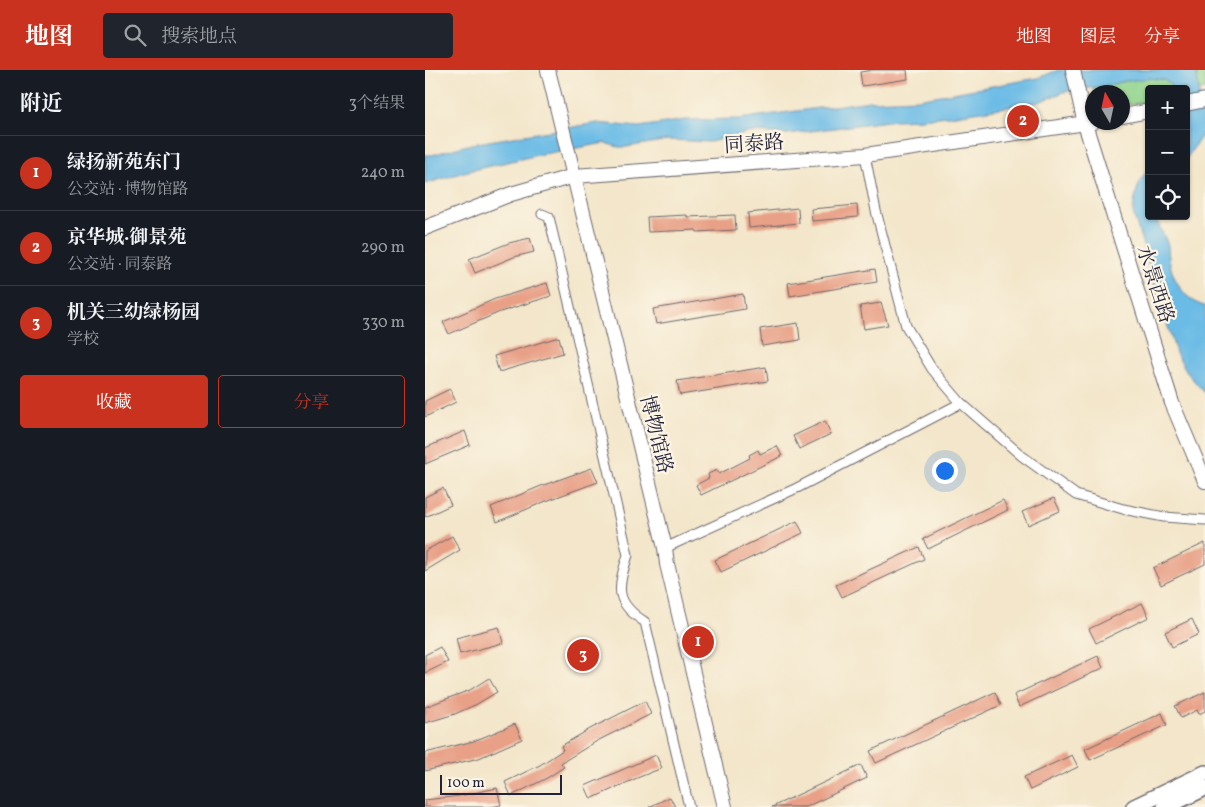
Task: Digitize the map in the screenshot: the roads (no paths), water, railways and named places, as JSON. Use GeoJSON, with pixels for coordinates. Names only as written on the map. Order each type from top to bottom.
{"type":"FeatureCollection","features":[{"type":"Feature","properties":{"kind":"main road"},"geometry":{"type":"LineString","coordinates":[[1134,807],[1205,773]]}},
{"type":"Feature","properties":{"kind":"main road"},"geometry":{"type":"LineString","coordinates":[[1169,806],[1205,788]]}},
{"type":"Feature","properties":{"kind":"street","name":"博物馆路"},"geometry":{"type":"LineString","coordinates":[[548,70],[665,548],[725,807]]}},
{"type":"Feature","properties":{"kind":"street","name":"水景西路"},"geometry":{"type":"LineString","coordinates":[[1073,70],[1079,97],[1085,113]]}},
{"type":"Feature","properties":{"kind":"street"},"geometry":{"type":"LineString","coordinates":[[1190,103],[1205,100]]}},
{"type":"Feature","properties":{"kind":"street"},"geometry":{"type":"LineString","coordinates":[[1130,115],[1145,112]]}},
{"type":"Feature","properties":{"kind":"street","name":"同泰路"},"geometry":{"type":"LineString","coordinates":[[425,228],[511,194],[574,176],[865,155],[1085,124]]}},
{"type":"Feature","properties":{"kind":"street","name":"水景西路"},"geometry":{"type":"LineString","coordinates":[[1091,130],[1172,402],[1205,481]]}},
{"type":"Feature","properties":{"kind":"street"},"geometry":{"type":"LineString","coordinates":[[865,155],[876,211],[906,326],[932,369],[961,403],[1022,456],[1076,494],[1123,509],[1164,517],[1205,520]]}},
{"type":"Feature","properties":{"kind":"street"},"geometry":{"type":"LineString","coordinates":[[542,214],[549,217],[628,555],[620,580],[620,594],[624,605],[645,622],[689,807]]}},
{"type":"Feature","properties":{"kind":"street"},"geometry":{"type":"LineString","coordinates":[[665,548],[797,488],[961,403]]}},
{"type":"Feature","properties":{"kind":"water"},"geometry":{"type":"Polygon","coordinates":[[[1058,70],[1196,70],[1205,131],[1190,153],[1190,85],[1170,85],[1164,80],[1150,78],[1108,85],[1085,85],[1085,89],[1064,92],[1039,102],[956,115],[896,120],[788,134],[752,132],[710,142],[668,140],[627,147],[618,147],[605,143],[538,155],[464,172],[425,184],[425,155],[432,155],[471,144],[597,123],[639,127],[685,120],[738,119],[870,101],[918,99],[1038,78],[1058,70]]]}},
{"type":"Feature","properties":{"kind":"water"},"geometry":{"type":"Polygon","coordinates":[[[1145,174],[1145,220],[1157,220],[1168,244],[1170,265],[1180,288],[1191,299],[1205,306],[1205,393],[1189,375],[1176,353],[1133,213],[1137,189],[1145,174]]]}},
{"type":"Feature","properties":{"kind":"place","name":"京华城·御景苑"},"geometry":{"type":"Point","coordinates":[1023,121]}},
{"type":"Feature","properties":{"kind":"place","name":"绿扬新苑东门"},"geometry":{"type":"Point","coordinates":[698,642]}},
{"type":"Feature","properties":{"kind":"place","name":"机关三幼绿杨园"},"geometry":{"type":"Point","coordinates":[583,655]}}]}
